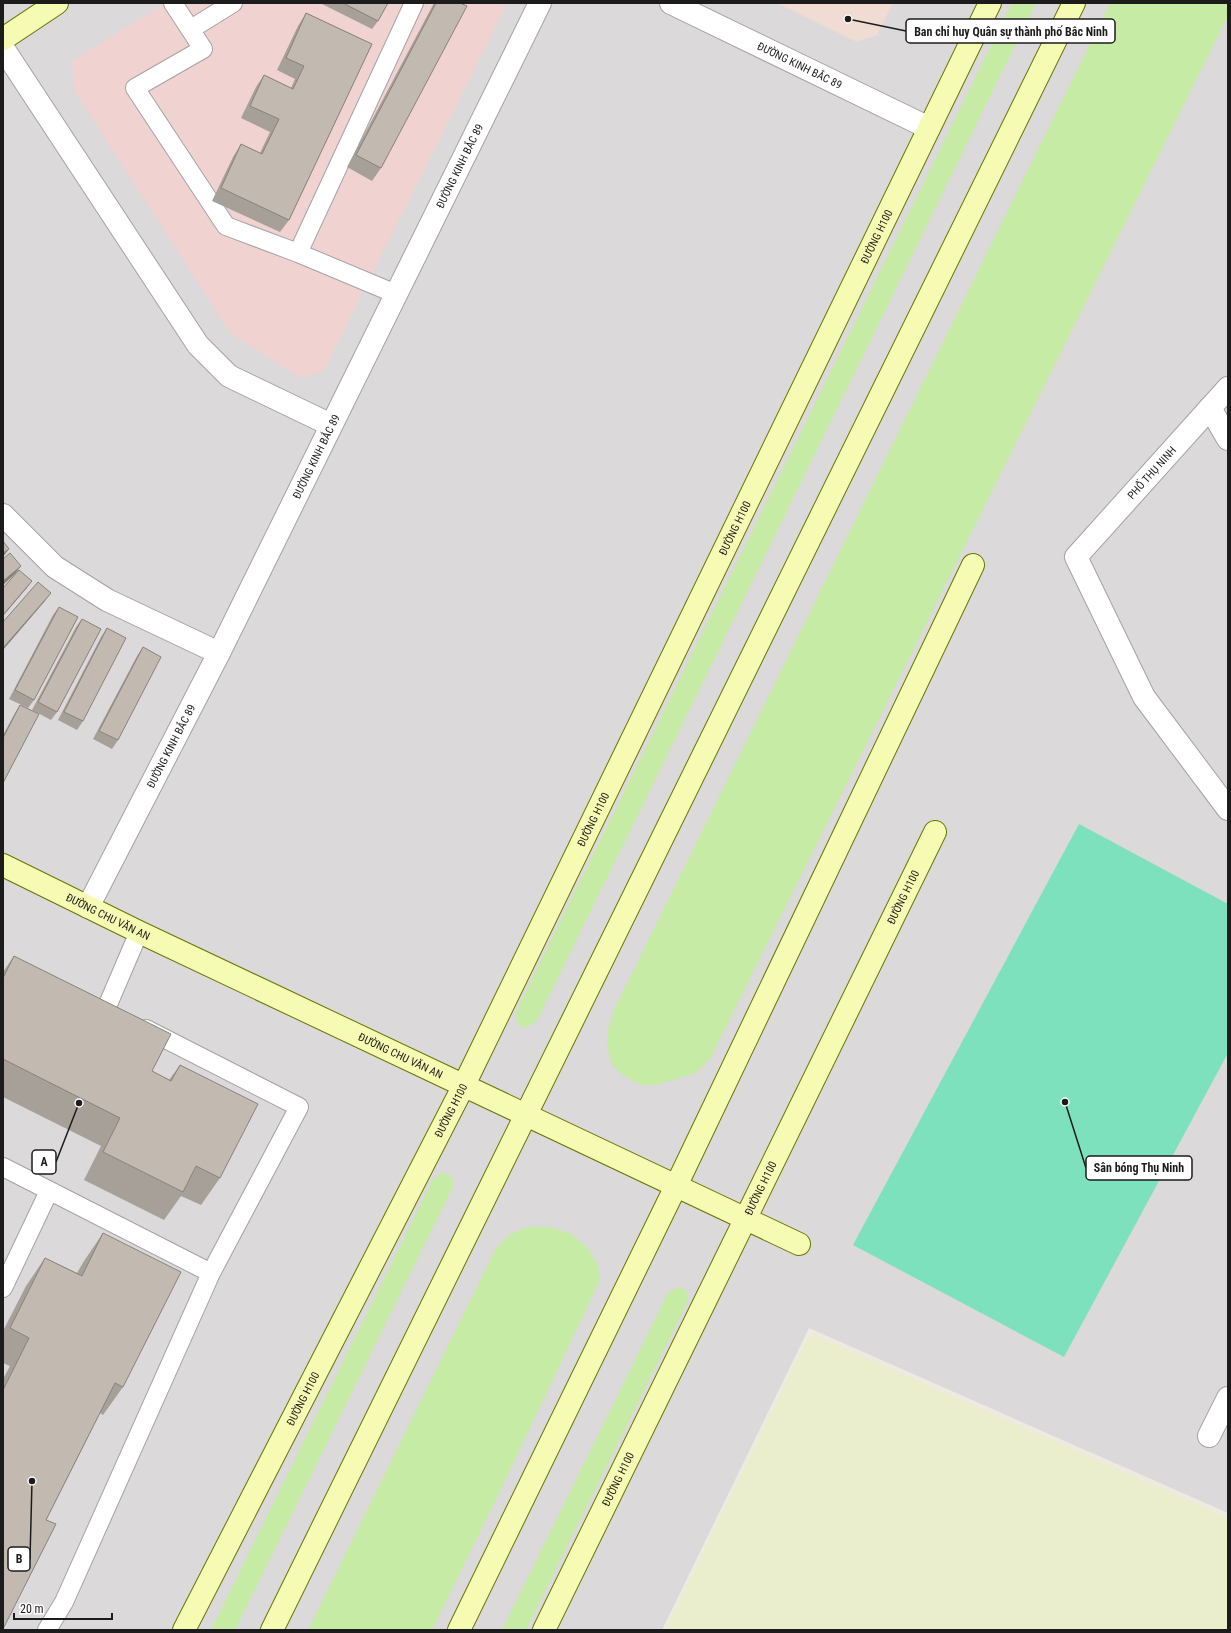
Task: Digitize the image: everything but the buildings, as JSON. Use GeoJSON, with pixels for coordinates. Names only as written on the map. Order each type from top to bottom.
{"type":"FeatureCollection","features":[{"type":"Feature","properties":{"kind":"main road"},"geometry":{"type":"LineString","coordinates":[[3,39],[57,3]]}},
{"type":"Feature","properties":{"kind":"main road","name":"ĐƯỜNG H100"},"geometry":{"type":"LineString","coordinates":[[184,1630],[464,1085],[990,3]]}},
{"type":"Feature","properties":{"kind":"main road"},"geometry":{"type":"LineString","coordinates":[[272,1630],[1074,3]]}},
{"type":"Feature","properties":{"kind":"main road"},"geometry":{"type":"LineString","coordinates":[[459,1630],[676,1186],[973,566]]}},
{"type":"Feature","properties":{"kind":"main road","name":"ĐƯỜNG H100"},"geometry":{"type":"LineString","coordinates":[[544,1630],[935,832]]}},
{"type":"Feature","properties":{"kind":"main road","name":"ĐƯỜNG CHU VĂN AN"},"geometry":{"type":"LineString","coordinates":[[3,865],[139,932],[799,1244]]}},
{"type":"Feature","properties":{"kind":"street","name":"ĐƯỜNG KINH BẮC 89"},"geometry":{"type":"LineString","coordinates":[[88,907],[219,653],[540,3]]}},
{"type":"Feature","properties":{"kind":"street","name":"ĐƯỜNG KINH BẮC 89"},"geometry":{"type":"LineString","coordinates":[[671,3],[929,128]]}},
{"type":"Feature","properties":{"kind":"street"},"geometry":{"type":"LineString","coordinates":[[3,48],[198,345],[229,376],[331,425]]}},
{"type":"Feature","properties":{"kind":"street","name":"PHỐ THỤ NINH"},"geometry":{"type":"LineString","coordinates":[[1228,388],[1076,557],[1144,697],[1228,809]]}},
{"type":"Feature","properties":{"kind":"street"},"geometry":{"type":"LineString","coordinates":[[1210,408],[1228,438]]}},
{"type":"Feature","properties":{"kind":"street"},"geometry":{"type":"LineString","coordinates":[[3,515],[55,567],[107,600],[219,653]]}},
{"type":"Feature","properties":{"kind":"street"},"geometry":{"type":"LineString","coordinates":[[1209,1436],[1228,1398]]}},
{"type":"Feature","properties":{"kind":"lane"},"geometry":{"type":"LineString","coordinates":[[173,3],[202,49],[135,88],[226,226],[298,253],[396,294]]}},
{"type":"Feature","properties":{"kind":"lane"},"geometry":{"type":"LineString","coordinates":[[190,29],[232,3]]}},
{"type":"Feature","properties":{"kind":"lane"},"geometry":{"type":"LineString","coordinates":[[298,253],[414,3]]}},
{"type":"Feature","properties":{"kind":"lane"},"geometry":{"type":"LineString","coordinates":[[47,1630],[64,1602],[211,1273],[299,1107],[113,1012],[139,932]]}},
{"type":"Feature","properties":{"kind":"lane"},"geometry":{"type":"LineString","coordinates":[[3,1167],[211,1273]]}},
{"type":"Feature","properties":{"kind":"lane"},"geometry":{"type":"LineString","coordinates":[[3,1288],[49,1191]]}},
{"type":"Feature","properties":{"kind":"shaded area"},"geometry":{"type":"Polygon","coordinates":[[[3,3],[1228,3],[1228,1513],[809,1328],[662,1630],[3,1630],[3,3]]]}},
{"type":"Feature","properties":{"kind":"shaded area"},"geometry":{"type":"Polygon","coordinates":[[[165,3],[502,3],[504,9],[324,370],[301,378],[231,334],[74,90],[72,61],[165,3]]]}},
{"type":"Feature","properties":{"kind":"shaded area"},"geometry":{"type":"Polygon","coordinates":[[[777,3],[893,3],[877,35],[857,42],[777,3]]]}},
{"type":"Feature","properties":{"kind":"green space"},"geometry":{"type":"Polygon","coordinates":[[[1012,3],[1036,3],[538,1019],[533,1024],[523,1028],[519,1026],[515,1014],[1012,3]]]}},
{"type":"Feature","properties":{"kind":"green space"},"geometry":{"type":"Polygon","coordinates":[[[1110,3],[1228,3],[1228,16],[710,1059],[696,1073],[657,1085],[641,1085],[625,1077],[612,1065],[607,1047],[608,1029],[614,1010],[1110,3]]]}},
{"type":"Feature","properties":{"kind":"green space"},"geometry":{"type":"Polygon","coordinates":[[[1079,824],[1228,904],[1228,1053],[1064,1357],[853,1245],[1079,824]]]}},
{"type":"Feature","properties":{"kind":"green space"},"geometry":{"type":"Polygon","coordinates":[[[442,1173],[449,1174],[453,1180],[453,1187],[235,1630],[211,1630],[433,1179],[442,1173]]]}},
{"type":"Feature","properties":{"kind":"green space"},"geometry":{"type":"Polygon","coordinates":[[[529,1227],[549,1227],[570,1233],[587,1247],[598,1265],[600,1280],[494,1504],[432,1630],[308,1630],[495,1250],[510,1234],[529,1227]]]}},
{"type":"Feature","properties":{"kind":"green space"},"geometry":{"type":"Polygon","coordinates":[[[677,1288],[684,1288],[688,1295],[688,1301],[526,1630],[502,1630],[668,1293],[677,1288]]]}},
{"type":"Feature","properties":{"kind":"green space"},"geometry":{"type":"Polygon","coordinates":[[[810,1333],[1228,1518],[1228,1630],[665,1630],[810,1333]]]}},
{"type":"Feature","properties":{"kind":"place","name":"Ban chỉ huy Quân sự thành phố Bắc Ninh"},"geometry":{"type":"Point","coordinates":[848,19]}},
{"type":"Feature","properties":{"kind":"place","name":"Sân bóng Thụ Ninh"},"geometry":{"type":"Point","coordinates":[1065,1102]}},
{"type":"Feature","properties":{"kind":"place","name":"A"},"geometry":{"type":"Point","coordinates":[79,1103]}},
{"type":"Feature","properties":{"kind":"place","name":"B"},"geometry":{"type":"Point","coordinates":[32,1481]}}]}
